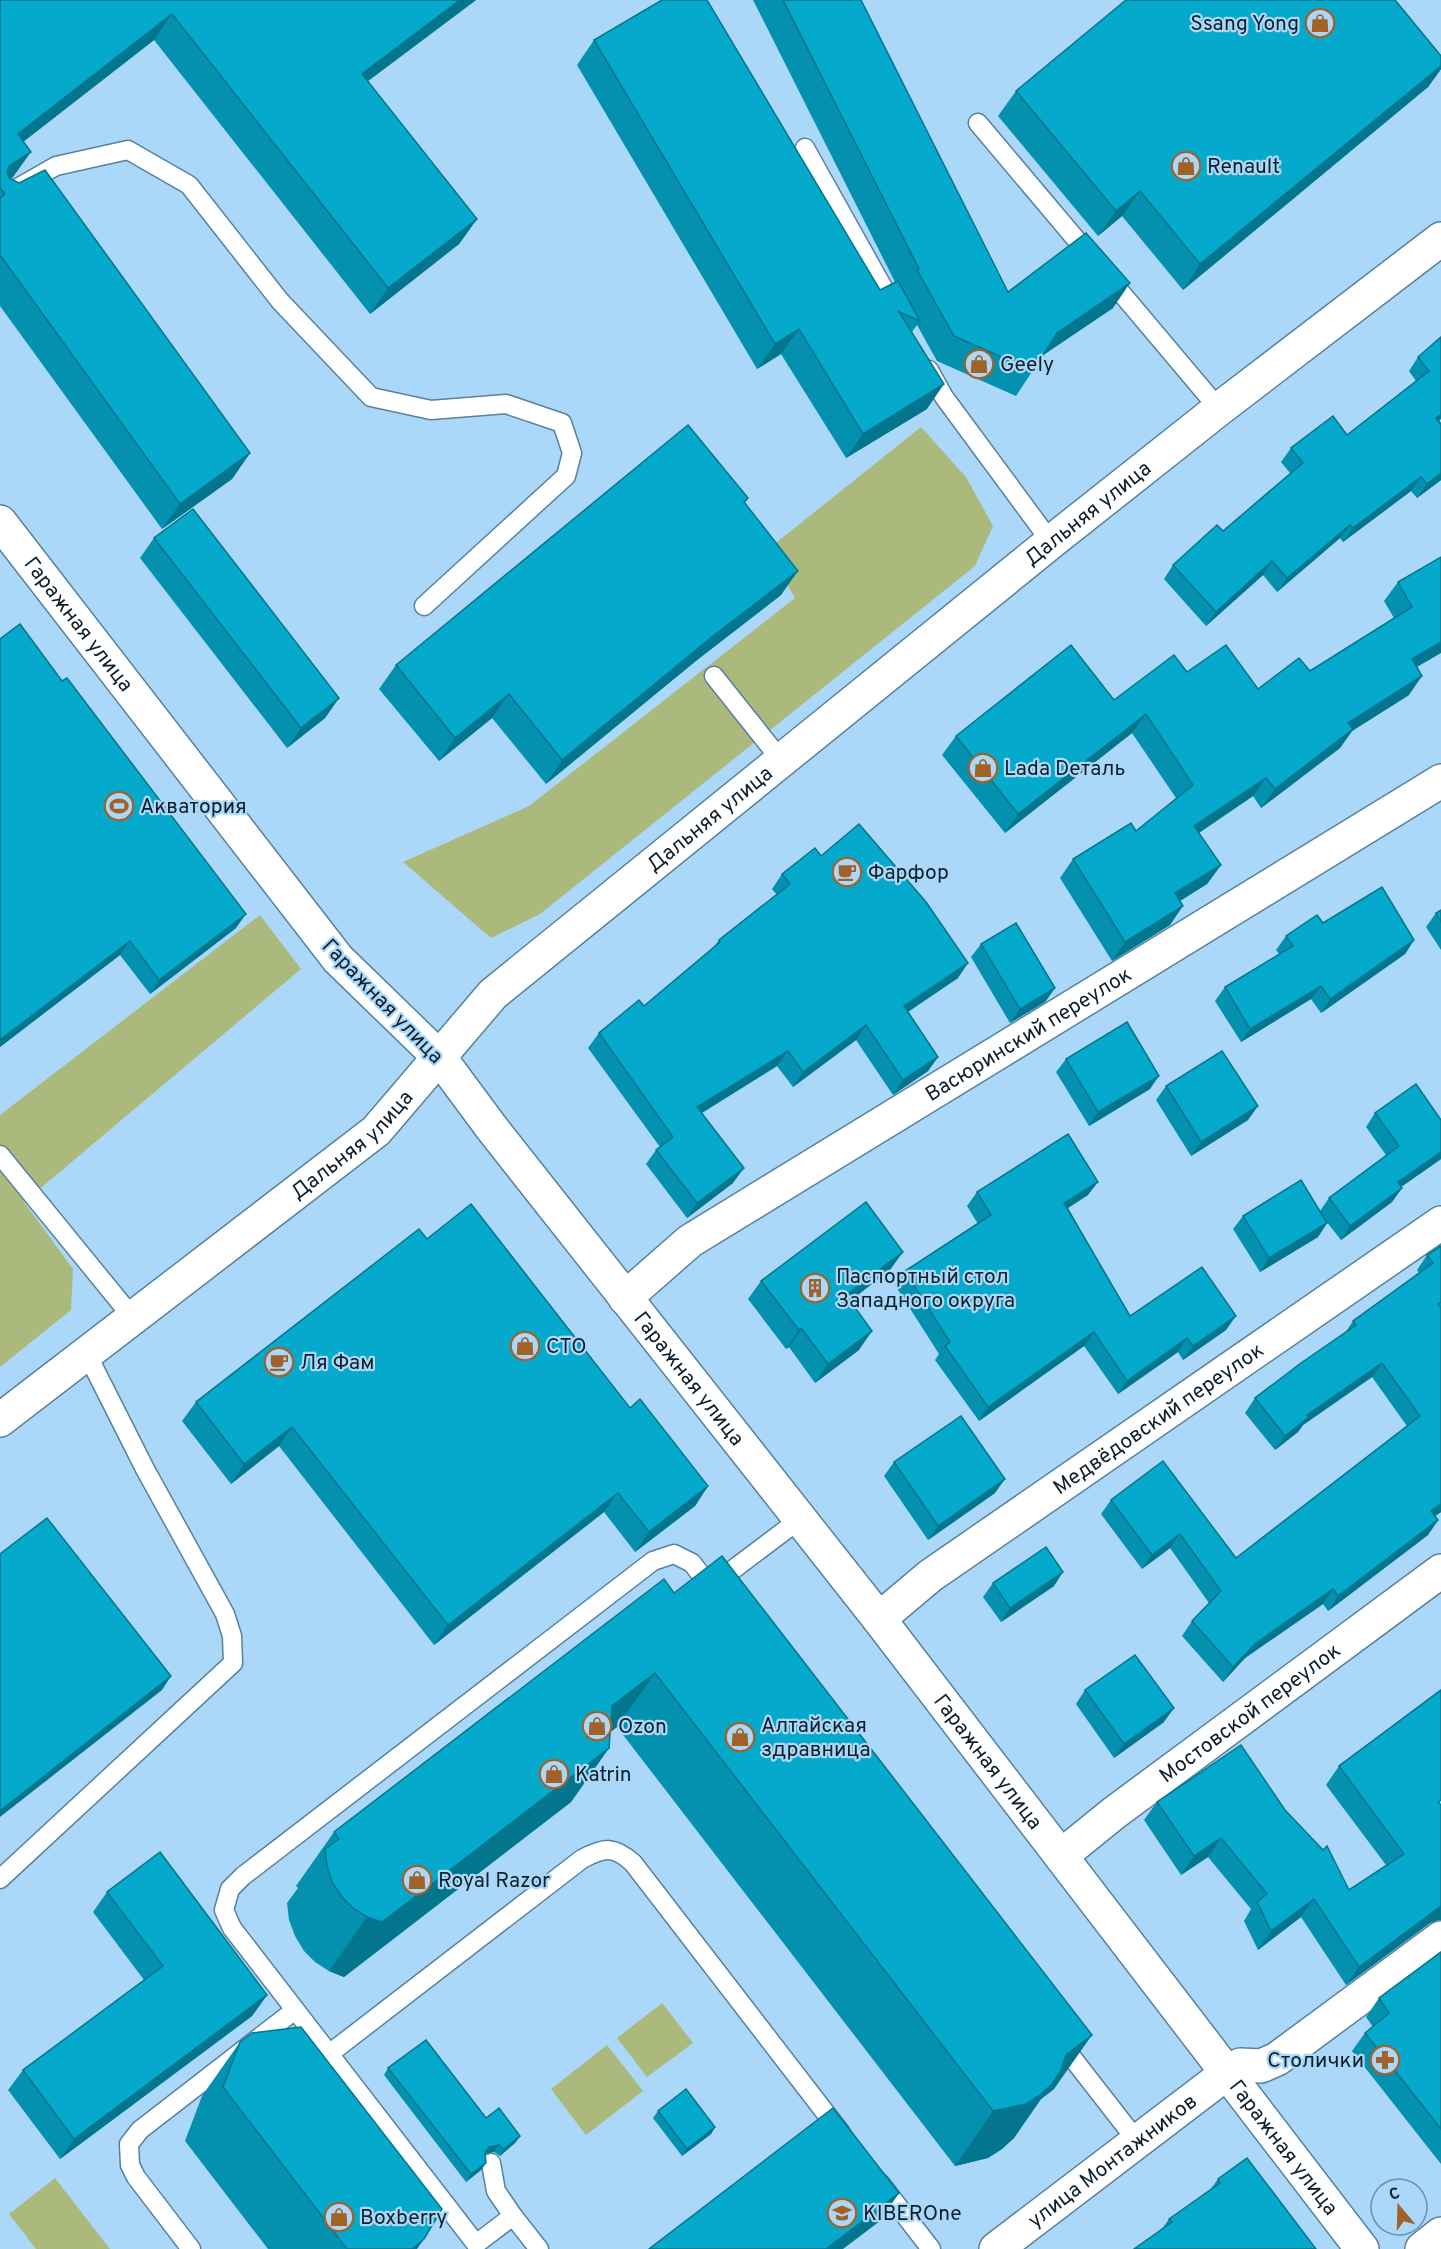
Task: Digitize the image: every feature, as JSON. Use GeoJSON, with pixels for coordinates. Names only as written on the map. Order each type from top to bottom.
{"type":"FeatureCollection","features":[{"type":"Feature","properties":{"kind":"street","name":"Дальняя улица"},"geometry":{"type":"LineString","coordinates":[[0,1420],[376,1131],[493,994],[780,759],[1051,542],[1219,409],[1441,239]]}},
{"type":"Feature","properties":{"kind":"street","name":"Гаражная улица"},"geometry":{"type":"LineString","coordinates":[[0,522],[338,959],[440,1058],[491,1127],[879,1619],[1362,2249]]}},
{"type":"Feature","properties":{"kind":"street","name":"Васюринский переулок"},"geometry":{"type":"LineString","coordinates":[[625,1298],[690,1241],[1441,781]]}},
{"type":"Feature","properties":{"kind":"street","name":"Медвёдовский переулок"},"geometry":{"type":"LineString","coordinates":[[879,1619],[930,1576],[1441,1224]]}},
{"type":"Feature","properties":{"kind":"street","name":"Мостовской переулок"},"geometry":{"type":"LineString","coordinates":[[1062,1856],[1114,1814],[1441,1571]]}},
{"type":"Feature","properties":{"kind":"street"},"geometry":{"type":"LineString","coordinates":[[1227,2073],[1240,2065],[1261,2066],[1277,2059],[1441,1938]]}},
{"type":"Feature","properties":{"kind":"street","name":"улица Монтажников"},"geometry":{"type":"LineString","coordinates":[[996,2249],[1227,2073]]}},
{"type":"Feature","properties":{"kind":"street"},"geometry":{"type":"LineString","coordinates":[[1422,2249],[1441,2234]]}},
{"type":"Feature","properties":{"kind":"lane"},"geometry":{"type":"LineString","coordinates":[[978,123],[1219,409]]}},
{"type":"Feature","properties":{"kind":"lane"},"geometry":{"type":"LineString","coordinates":[[805,148],[904,324]]}},
{"type":"Feature","properties":{"kind":"lane"},"geometry":{"type":"LineString","coordinates":[[0,198],[56,166],[128,150],[189,185],[280,301],[371,397],[431,410],[506,404],[562,423],[572,453],[566,476],[424,606]]}},
{"type":"Feature","properties":{"kind":"lane"},"geometry":{"type":"LineString","coordinates":[[921,355],[944,397],[1051,542]]}},
{"type":"Feature","properties":{"kind":"lane"},"geometry":{"type":"LineString","coordinates":[[714,676],[780,759]]}},
{"type":"Feature","properties":{"kind":"lane"},"geometry":{"type":"LineString","coordinates":[[0,1155],[133,1318]]}},
{"type":"Feature","properties":{"kind":"lane"},"geometry":{"type":"LineString","coordinates":[[0,1879],[233,1663],[232,1636],[225,1614],[145,1469],[87,1354]]}},
{"type":"Feature","properties":{"kind":"lane"},"geometry":{"type":"LineString","coordinates":[[710,1587],[800,1519]]}},
{"type":"Feature","properties":{"kind":"lane"},"geometry":{"type":"LineString","coordinates":[[513,2216],[473,2247],[232,1928],[224,1910],[230,1889],[243,1875],[653,1561],[674,1554],[692,1563],[725,1606]]}},
{"type":"Feature","properties":{"kind":"lane"},"geometry":{"type":"LineString","coordinates":[[329,2054],[582,1859],[599,1850],[619,1850],[633,1863],[852,2146]]}},
{"type":"Feature","properties":{"kind":"lane"},"geometry":{"type":"LineString","coordinates":[[191,2249],[136,2177],[130,2165],[129,2144],[140,2130],[295,2010]]}},
{"type":"Feature","properties":{"kind":"lane"},"geometry":{"type":"LineString","coordinates":[[1049,2027],[1137,2141]]}},
{"type":"Feature","properties":{"kind":"lane"},"geometry":{"type":"LineString","coordinates":[[491,2163],[496,2191],[539,2249]]}},
{"type":"Feature","properties":{"kind":"lane"},"geometry":{"type":"LineString","coordinates":[[866,2165],[931,2249]]}},
{"type":"Feature","properties":{"kind":"green space"},"geometry":{"type":"Polygon","coordinates":[[[921,427],[966,477],[993,526],[975,566],[540,914],[491,938],[403,862],[529,806],[795,598],[767,550],[921,427]]]}},
{"type":"Feature","properties":{"kind":"green space"},"geometry":{"type":"Polygon","coordinates":[[[260,915],[301,969],[24,1202],[73,1269],[71,1310],[0,1367],[0,1115],[260,915]]]}},
{"type":"Feature","properties":{"kind":"green space"},"geometry":{"type":"Polygon","coordinates":[[[662,2003],[693,2043],[647,2077],[617,2038],[662,2003]]]}},
{"type":"Feature","properties":{"kind":"green space"},"geometry":{"type":"Polygon","coordinates":[[[607,2045],[643,2091],[586,2135],[551,2089],[607,2045]]]}},
{"type":"Feature","properties":{"kind":"green space"},"geometry":{"type":"Polygon","coordinates":[[[55,2178],[110,2249],[36,2249],[9,2214],[55,2178]]]}},
{"type":"Feature","properties":{"kind":"building"},"geometry":{"type":"Polygon","coordinates":[[[0,0],[460,0],[362,74],[477,219],[388,288],[172,14],[18,134],[31,152],[9,166],[7,172],[9,178],[19,183],[45,170],[250,453],[180,504],[0,255],[0,198],[5,194],[0,188],[0,0]]]}},
{"type":"Feature","properties":{"kind":"building"},"geometry":{"type":"Polygon","coordinates":[[[662,0],[707,0],[880,290],[898,281],[920,321],[899,312],[944,384],[863,434],[799,329],[775,344],[594,40],[662,0]]]}},
{"type":"Feature","properties":{"kind":"building"},"geometry":{"type":"Polygon","coordinates":[[[783,0],[861,0],[1008,292],[1086,233],[1130,283],[1057,333],[1033,371],[954,336],[917,270],[919,269],[783,0]]]}},
{"type":"Feature","properties":{"kind":"building","name":"Renault"},"geometry":{"type":"Polygon","coordinates":[[[1126,0],[1395,0],[1441,56],[1441,66],[1200,264],[1140,191],[1116,211],[1016,91],[1126,0]]]}},
{"type":"Feature","properties":{"kind":"building"},"geometry":{"type":"Polygon","coordinates":[[[1441,337],[1441,414],[1436,418],[1441,424],[1441,473],[1427,484],[1421,477],[1353,528],[1350,525],[1287,578],[1272,561],[1216,612],[1173,565],[1217,525],[1223,531],[1303,463],[1291,448],[1333,416],[1347,435],[1429,371],[1418,357],[1441,337]]]}},
{"type":"Feature","properties":{"kind":"building"},"geometry":{"type":"Polygon","coordinates":[[[688,425],[748,498],[744,502],[798,571],[713,636],[562,760],[509,694],[455,738],[396,665],[688,425]]]}},
{"type":"Feature","properties":{"kind":"building"},"geometry":{"type":"Polygon","coordinates":[[[193,509],[339,698],[301,728],[154,538],[193,509]]]}},
{"type":"Feature","properties":{"kind":"building"},"geometry":{"type":"Polygon","coordinates":[[[1441,557],[1441,642],[1412,659],[1422,676],[1348,723],[1353,729],[1275,789],[1266,778],[1194,826],[1221,865],[1175,893],[1183,906],[1125,942],[1073,859],[1131,823],[1136,831],[1193,785],[1146,714],[1018,814],[956,736],[1071,645],[1114,700],[1174,655],[1187,672],[1226,645],[1258,689],[1299,658],[1310,671],[1412,607],[1398,582],[1441,557]]]}},
{"type":"Feature","properties":{"kind":"building"},"geometry":{"type":"Polygon","coordinates":[[[20,624],[62,681],[67,678],[246,914],[159,980],[130,941],[0,1040],[0,639],[20,624]]]}},
{"type":"Feature","properties":{"kind":"building"},"geometry":{"type":"Polygon","coordinates":[[[859,824],[926,902],[968,963],[904,1006],[938,1057],[903,1080],[866,1025],[803,1072],[788,1051],[697,1107],[744,1168],[697,1203],[656,1150],[673,1137],[599,1033],[639,1000],[644,1006],[720,942],[719,940],[790,884],[782,874],[815,848],[821,856],[859,824]]]}},
{"type":"Feature","properties":{"kind":"building"},"geometry":{"type":"Polygon","coordinates":[[[1382,887],[1414,940],[1330,999],[1321,986],[1250,1029],[1225,987],[1293,946],[1286,936],[1317,915],[1323,923],[1382,887]]]}},
{"type":"Feature","properties":{"kind":"building"},"geometry":{"type":"Polygon","coordinates":[[[1441,910],[1441,922],[1436,913],[1441,910]]]}},
{"type":"Feature","properties":{"kind":"building"},"geometry":{"type":"Polygon","coordinates":[[[1016,923],[1055,988],[1020,1009],[981,944],[1016,923]]]}},
{"type":"Feature","properties":{"kind":"building"},"geometry":{"type":"Polygon","coordinates":[[[1127,1022],[1159,1076],[1098,1112],[1066,1059],[1127,1022]]]}},
{"type":"Feature","properties":{"kind":"building"},"geometry":{"type":"Polygon","coordinates":[[[1222,1051],[1258,1106],[1201,1142],[1166,1086],[1222,1051]]]}},
{"type":"Feature","properties":{"kind":"building"},"geometry":{"type":"Polygon","coordinates":[[[1416,1084],[1441,1120],[1441,1152],[1398,1182],[1402,1188],[1350,1226],[1329,1198],[1399,1146],[1375,1113],[1416,1084]]]}},
{"type":"Feature","properties":{"kind":"building"},"geometry":{"type":"Polygon","coordinates":[[[1068,1134],[1098,1182],[1064,1203],[1130,1316],[1202,1267],[1236,1316],[1193,1346],[1187,1338],[1127,1381],[1094,1332],[988,1407],[945,1346],[950,1342],[905,1271],[991,1215],[977,1192],[1068,1134]]]}},
{"type":"Feature","properties":{"kind":"building"},"geometry":{"type":"Polygon","coordinates":[[[1301,1180],[1327,1223],[1269,1258],[1243,1216],[1301,1180]]]}},
{"type":"Feature","properties":{"kind":"building","name":"Паспортный стол Западного округа"},"geometry":{"type":"Polygon","coordinates":[[[866,1202],[903,1252],[846,1295],[872,1331],[828,1364],[761,1281],[866,1202]]]}},
{"type":"Feature","properties":{"kind":"building"},"geometry":{"type":"Polygon","coordinates":[[[471,1204],[630,1408],[640,1399],[708,1486],[649,1532],[618,1493],[448,1625],[292,1427],[244,1464],[196,1402],[419,1229],[427,1239],[471,1204]]]}},
{"type":"Feature","properties":{"kind":"building"},"geometry":{"type":"Polygon","coordinates":[[[1441,1246],[1441,1302],[1438,1304],[1441,1308],[1441,1504],[1431,1511],[1438,1520],[1338,1596],[1333,1589],[1256,1643],[1233,1667],[1192,1621],[1221,1591],[1180,1534],[1152,1555],[1111,1500],[1163,1461],[1236,1558],[1420,1416],[1382,1363],[1307,1415],[1309,1417],[1285,1436],[1255,1398],[1356,1325],[1353,1321],[1433,1263],[1427,1255],[1441,1246]]]}},
{"type":"Feature","properties":{"kind":"building"},"geometry":{"type":"Polygon","coordinates":[[[961,1416],[1005,1479],[938,1526],[894,1462],[961,1416]]]}},
{"type":"Feature","properties":{"kind":"building"},"geometry":{"type":"Polygon","coordinates":[[[47,1518],[171,1676],[0,1811],[0,1554],[47,1518]]]}},
{"type":"Feature","properties":{"kind":"building"},"geometry":{"type":"Polygon","coordinates":[[[1046,1547],[1063,1572],[1010,1608],[993,1583],[1046,1547]]]}},
{"type":"Feature","properties":{"kind":"building"},"geometry":{"type":"Polygon","coordinates":[[[722,1556],[1092,2035],[1066,2055],[1061,2070],[1052,2084],[1026,2104],[993,2111],[655,1673],[612,1706],[609,1748],[382,1922],[367,1917],[353,1908],[332,1882],[325,1849],[339,1839],[334,1832],[664,1579],[674,1593],[722,1556]]]}},
{"type":"Feature","properties":{"kind":"building"},"geometry":{"type":"Polygon","coordinates":[[[1135,1655],[1174,1708],[1124,1744],[1085,1690],[1135,1655]]]}},
{"type":"Feature","properties":{"kind":"building"},"geometry":{"type":"Polygon","coordinates":[[[1441,1690],[1441,1800],[1438,1802],[1441,1805],[1441,1906],[1359,1967],[1314,1899],[1271,1931],[1257,1902],[1267,1894],[1221,1838],[1194,1856],[1157,1802],[1241,1745],[1285,1810],[1323,1850],[1327,1846],[1349,1890],[1404,1854],[1339,1766],[1441,1690]]]}},
{"type":"Feature","properties":{"kind":"building"},"geometry":{"type":"Polygon","coordinates":[[[160,1852],[267,1995],[74,2139],[23,2070],[163,1966],[107,1892],[160,1852]]]}},
{"type":"Feature","properties":{"kind":"building"},"geometry":{"type":"Polygon","coordinates":[[[1441,1952],[1441,2129],[1365,2033],[1389,2013],[1379,1998],[1441,1952]]]}},
{"type":"Feature","properties":{"kind":"building"},"geometry":{"type":"Polygon","coordinates":[[[301,2027],[442,2209],[424,2239],[412,2249],[347,2249],[223,2087],[240,2042],[252,2033],[301,2027]]]}},
{"type":"Feature","properties":{"kind":"building"},"geometry":{"type":"Polygon","coordinates":[[[426,2040],[486,2118],[499,2108],[520,2136],[504,2149],[499,2145],[489,2147],[485,2153],[486,2163],[471,2174],[388,2068],[426,2040]]]}},
{"type":"Feature","properties":{"kind":"building"},"geometry":{"type":"Polygon","coordinates":[[[686,2089],[715,2127],[687,2149],[658,2111],[686,2089]]]}},
{"type":"Feature","properties":{"kind":"building"},"geometry":{"type":"Polygon","coordinates":[[[833,2108],[899,2193],[826,2249],[649,2249],[833,2108]]]}},
{"type":"Feature","properties":{"kind":"building"},"geometry":{"type":"Polygon","coordinates":[[[1247,2158],[1316,2249],[1134,2249],[1172,2222],[1169,2219],[1220,2183],[1218,2179],[1247,2158]]]}},
{"type":"Feature","properties":{"kind":"place","name":"Ssang Yong"},"geometry":{"type":"Point","coordinates":[1320,23]}},
{"type":"Feature","properties":{"kind":"place","name":"Renault"},"geometry":{"type":"Point","coordinates":[1186,166]}},
{"type":"Feature","properties":{"kind":"place","name":"Geely"},"geometry":{"type":"Point","coordinates":[979,364]}},
{"type":"Feature","properties":{"kind":"place","name":"Lada Dеталь"},"geometry":{"type":"Point","coordinates":[983,768]}},
{"type":"Feature","properties":{"kind":"place","name":"Акватория"},"geometry":{"type":"Point","coordinates":[119,806]}},
{"type":"Feature","properties":{"kind":"place","name":"Фарфор"},"geometry":{"type":"Point","coordinates":[847,872]}},
{"type":"Feature","properties":{"kind":"place","name":"Паспортный стол Западного округа"},"geometry":{"type":"Point","coordinates":[815,1288]}},
{"type":"Feature","properties":{"kind":"place","name":"СТО"},"geometry":{"type":"Point","coordinates":[525,1346]}},
{"type":"Feature","properties":{"kind":"place","name":"Ля Фам"},"geometry":{"type":"Point","coordinates":[279,1362]}},
{"type":"Feature","properties":{"kind":"place","name":"Ozon"},"geometry":{"type":"Point","coordinates":[597,1726]}},
{"type":"Feature","properties":{"kind":"place","name":"Алтайская здравница"},"geometry":{"type":"Point","coordinates":[740,1737]}},
{"type":"Feature","properties":{"kind":"place","name":"Katrin"},"geometry":{"type":"Point","coordinates":[554,1774]}},
{"type":"Feature","properties":{"kind":"place","name":"Royal Razor"},"geometry":{"type":"Point","coordinates":[417,1880]}},
{"type":"Feature","properties":{"kind":"place","name":"Столички"},"geometry":{"type":"Point","coordinates":[1385,2060]}},
{"type":"Feature","properties":{"kind":"place","name":"KIBEROne"},"geometry":{"type":"Point","coordinates":[842,2213]}},
{"type":"Feature","properties":{"kind":"place","name":"Boxberry"},"geometry":{"type":"Point","coordinates":[339,2217]}}]}
